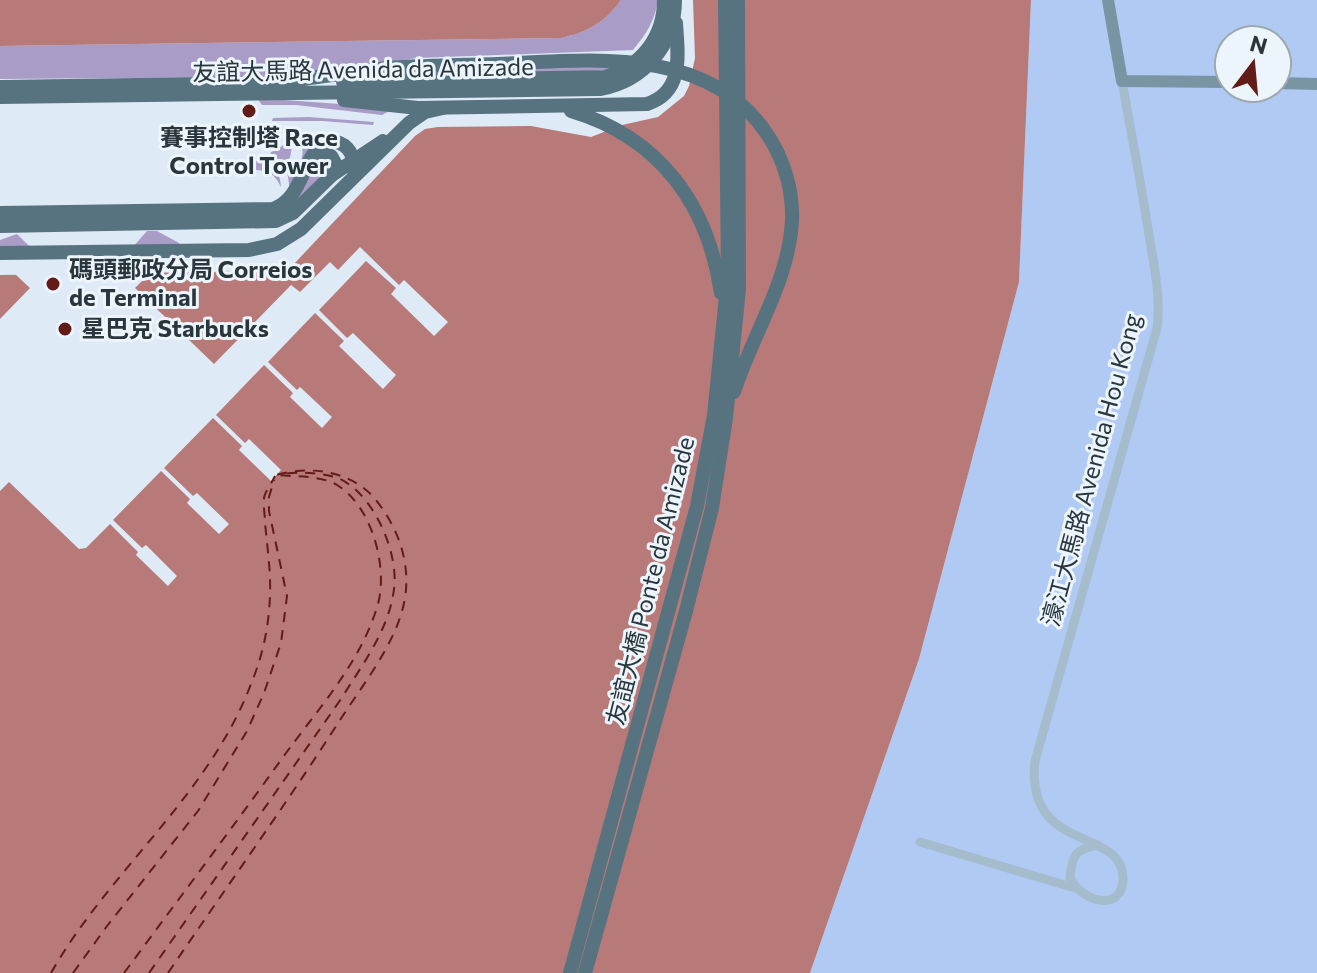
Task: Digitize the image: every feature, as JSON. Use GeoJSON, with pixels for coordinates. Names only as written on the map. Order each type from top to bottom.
{"type":"FeatureCollection","features":[{"type":"Feature","properties":{"kind":"main road","name":"友誼大橋 Ponte da Amizade"},"geometry":{"type":"LineString","coordinates":[[570,973],[697,506],[714,415],[728,277],[725,0]]}},
{"type":"Feature","properties":{"kind":"main road","name":"友誼大橋 Ponte da Amizade"},"geometry":{"type":"LineString","coordinates":[[585,973],[712,508],[726,418],[739,289],[738,0]]}},
{"type":"Feature","properties":{"kind":"main road","name":"濠江大馬路 Avenida Hou Kong"},"geometry":{"type":"LineString","coordinates":[[1108,0],[1122,81]]}},
{"type":"Feature","properties":{"kind":"main road"},"geometry":{"type":"LineString","coordinates":[[274,88],[418,108],[640,106],[660,99],[673,83],[678,70],[671,2]]}},
{"type":"Feature","properties":{"kind":"main road","name":"友誼大馬路 Avenida da Amizade"},"geometry":{"type":"LineString","coordinates":[[0,97],[605,77],[630,66],[649,48],[671,2]]}},
{"type":"Feature","properties":{"kind":"main road"},"geometry":{"type":"LineString","coordinates":[[274,88],[389,68],[620,61],[685,74],[710,84],[734,99],[760,124],[772,142],[790,190],[792,220],[790,242],[779,282],[736,385],[726,418]]}},
{"type":"Feature","properties":{"kind":"main road"},"geometry":{"type":"LineString","coordinates":[[1122,81],[1213,82]]}},
{"type":"Feature","properties":{"kind":"main road"},"geometry":{"type":"LineString","coordinates":[[1293,83],[1317,84]]}},
{"type":"Feature","properties":{"kind":"main road","name":"友誼大馬路 Avenida da Amizade"},"geometry":{"type":"LineString","coordinates":[[0,87],[274,88]]}},
{"type":"Feature","properties":{"kind":"main road"},"geometry":{"type":"LineString","coordinates":[[551,107],[584,115],[621,131],[668,170],[692,203],[709,240],[718,274],[723,346]]}},
{"type":"Feature","properties":{"kind":"main road"},"geometry":{"type":"LineString","coordinates":[[0,226],[267,223],[293,213],[332,175],[425,112],[443,108]]}},
{"type":"Feature","properties":{"kind":"main road"},"geometry":{"type":"LineString","coordinates":[[0,253],[249,250],[283,241],[312,218],[404,128]]}},
{"type":"Feature","properties":{"kind":"main road"},"geometry":{"type":"LineString","coordinates":[[0,213],[273,209],[291,198],[321,145],[331,141],[348,147],[353,160],[346,184]]}},
{"type":"Feature","properties":{"kind":"main road"},"geometry":{"type":"LineString","coordinates":[[312,159],[320,153],[331,156],[336,165],[332,175]]}},
{"type":"Feature","properties":{"kind":"street","name":"濠江大馬路 Avenida Hou Kong"},"geometry":{"type":"LineString","coordinates":[[1098,845],[1053,823],[1038,804],[1034,787],[1035,761],[1159,312],[1144,200],[1122,81]]}},
{"type":"Feature","properties":{"kind":"street"},"geometry":{"type":"LineString","coordinates":[[920,842],[1075,888],[1089,899],[1105,901],[1117,895],[1122,886],[1123,874],[1119,864],[1098,845],[1082,848],[1076,854],[1070,878],[1075,888]]}},
{"type":"Feature","properties":{"kind":"shaded area"},"geometry":{"type":"Polygon","coordinates":[[[0,0],[621,0],[609,15],[594,26],[559,38],[0,46],[0,0]]]}},
{"type":"Feature","properties":{"kind":"shaded area"},"geometry":{"type":"Polygon","coordinates":[[[621,0],[658,0],[649,27],[633,50],[417,58],[323,74],[263,77],[0,79],[0,46],[559,38],[594,26],[609,15],[621,0]]]}},
{"type":"Feature","properties":{"kind":"shaded area"},"geometry":{"type":"Polygon","coordinates":[[[693,0],[1031,0],[1019,282],[919,659],[810,973],[0,973],[0,275],[272,271],[292,266],[425,129],[531,126],[591,137],[622,125],[658,117],[684,96],[689,86],[695,58],[693,0]]]}},
{"type":"Feature","properties":{"kind":"shaded area"},"geometry":{"type":"Polygon","coordinates":[[[617,64],[610,70],[404,77],[406,71],[617,64]]]}},
{"type":"Feature","properties":{"kind":"shaded area"},"geometry":{"type":"Polygon","coordinates":[[[257,98],[395,108],[382,115],[296,105],[262,105],[257,98]]]}},
{"type":"Feature","properties":{"kind":"shaded area"},"geometry":{"type":"Polygon","coordinates":[[[309,117],[374,122],[373,125],[272,121],[273,118],[309,117]]]}},
{"type":"Feature","properties":{"kind":"shaded area"},"geometry":{"type":"Polygon","coordinates":[[[303,132],[310,137],[312,147],[290,190],[287,171],[297,166],[302,158],[299,139],[303,132]]]}},
{"type":"Feature","properties":{"kind":"shaded area"},"geometry":{"type":"Polygon","coordinates":[[[287,143],[292,146],[290,158],[285,161],[278,160],[270,153],[287,143]]]}},
{"type":"Feature","properties":{"kind":"shaded area"},"geometry":{"type":"Polygon","coordinates":[[[325,158],[331,168],[293,208],[310,173],[325,158]]]}},
{"type":"Feature","properties":{"kind":"shaded area"},"geometry":{"type":"Polygon","coordinates":[[[254,161],[274,168],[281,187],[271,174],[255,170],[254,161]]]}},
{"type":"Feature","properties":{"kind":"shaded area"},"geometry":{"type":"Polygon","coordinates":[[[147,231],[157,231],[179,243],[181,249],[132,248],[147,231]]]}},
{"type":"Feature","properties":{"kind":"shaded area"},"geometry":{"type":"Polygon","coordinates":[[[17,234],[31,248],[0,248],[0,240],[17,234]]]}},
{"type":"Feature","properties":{"kind":"sand"},"geometry":{"type":"Polygon","coordinates":[[[1031,0],[1317,0],[1317,973],[810,973],[919,659],[1019,282],[1031,0]]]}},
{"type":"Feature","properties":{"kind":"pier"},"geometry":{"type":"Polygon","coordinates":[[[360,247],[399,285],[404,280],[448,322],[434,336],[391,294],[396,288],[366,261],[319,310],[347,338],[353,333],[396,375],[383,389],[339,346],[344,341],[315,313],[268,362],[332,417],[322,428],[290,397],[293,393],[264,365],[216,415],[245,443],[249,439],[281,470],[271,481],[239,450],[242,446],[213,418],[164,468],[193,496],[197,493],[229,524],[219,534],[187,503],[190,499],[161,471],[113,520],[142,548],[146,545],[177,576],[168,586],[110,524],[86,548],[79,549],[9,482],[0,491],[0,319],[30,288],[15,274],[150,273],[135,288],[214,364],[291,285],[300,292],[330,262],[338,270],[360,247]]]}},
{"type":"Feature","properties":{"kind":"ferry route"},"geometry":{"type":"LineString","coordinates":[[168,973],[368,679],[394,633],[404,603],[406,575],[402,548],[376,500],[355,482],[330,473],[303,471],[276,475]]}},
{"type":"Feature","properties":{"kind":"ferry route"},"geometry":{"type":"LineString","coordinates":[[149,973],[341,699],[374,647],[387,619],[395,575],[388,543],[373,511],[352,487],[340,479],[312,473],[285,474]]}},
{"type":"Feature","properties":{"kind":"ferry route"},"geometry":{"type":"LineString","coordinates":[[124,973],[339,682],[362,644],[378,604],[381,589],[379,556],[360,507],[330,482],[277,475]]}},
{"type":"Feature","properties":{"kind":"ferry route"},"geometry":{"type":"LineString","coordinates":[[51,973],[101,900],[185,797],[233,724],[262,651],[268,618],[270,577],[264,501],[275,476]]}},
{"type":"Feature","properties":{"kind":"ferry route"},"geometry":{"type":"LineString","coordinates":[[73,973],[198,811],[247,731],[264,693],[281,643],[287,596],[269,511],[274,480]]}},
{"type":"Feature","properties":{"kind":"place","name":"賽事控制塔 Race Control Tower"},"geometry":{"type":"Point","coordinates":[249,111]}},
{"type":"Feature","properties":{"kind":"place","name":"碼頭郵政分局 Correios de Terminal"},"geometry":{"type":"Point","coordinates":[53,284]}},
{"type":"Feature","properties":{"kind":"place","name":"星巴克 Starbucks"},"geometry":{"type":"Point","coordinates":[65,329]}}]}
